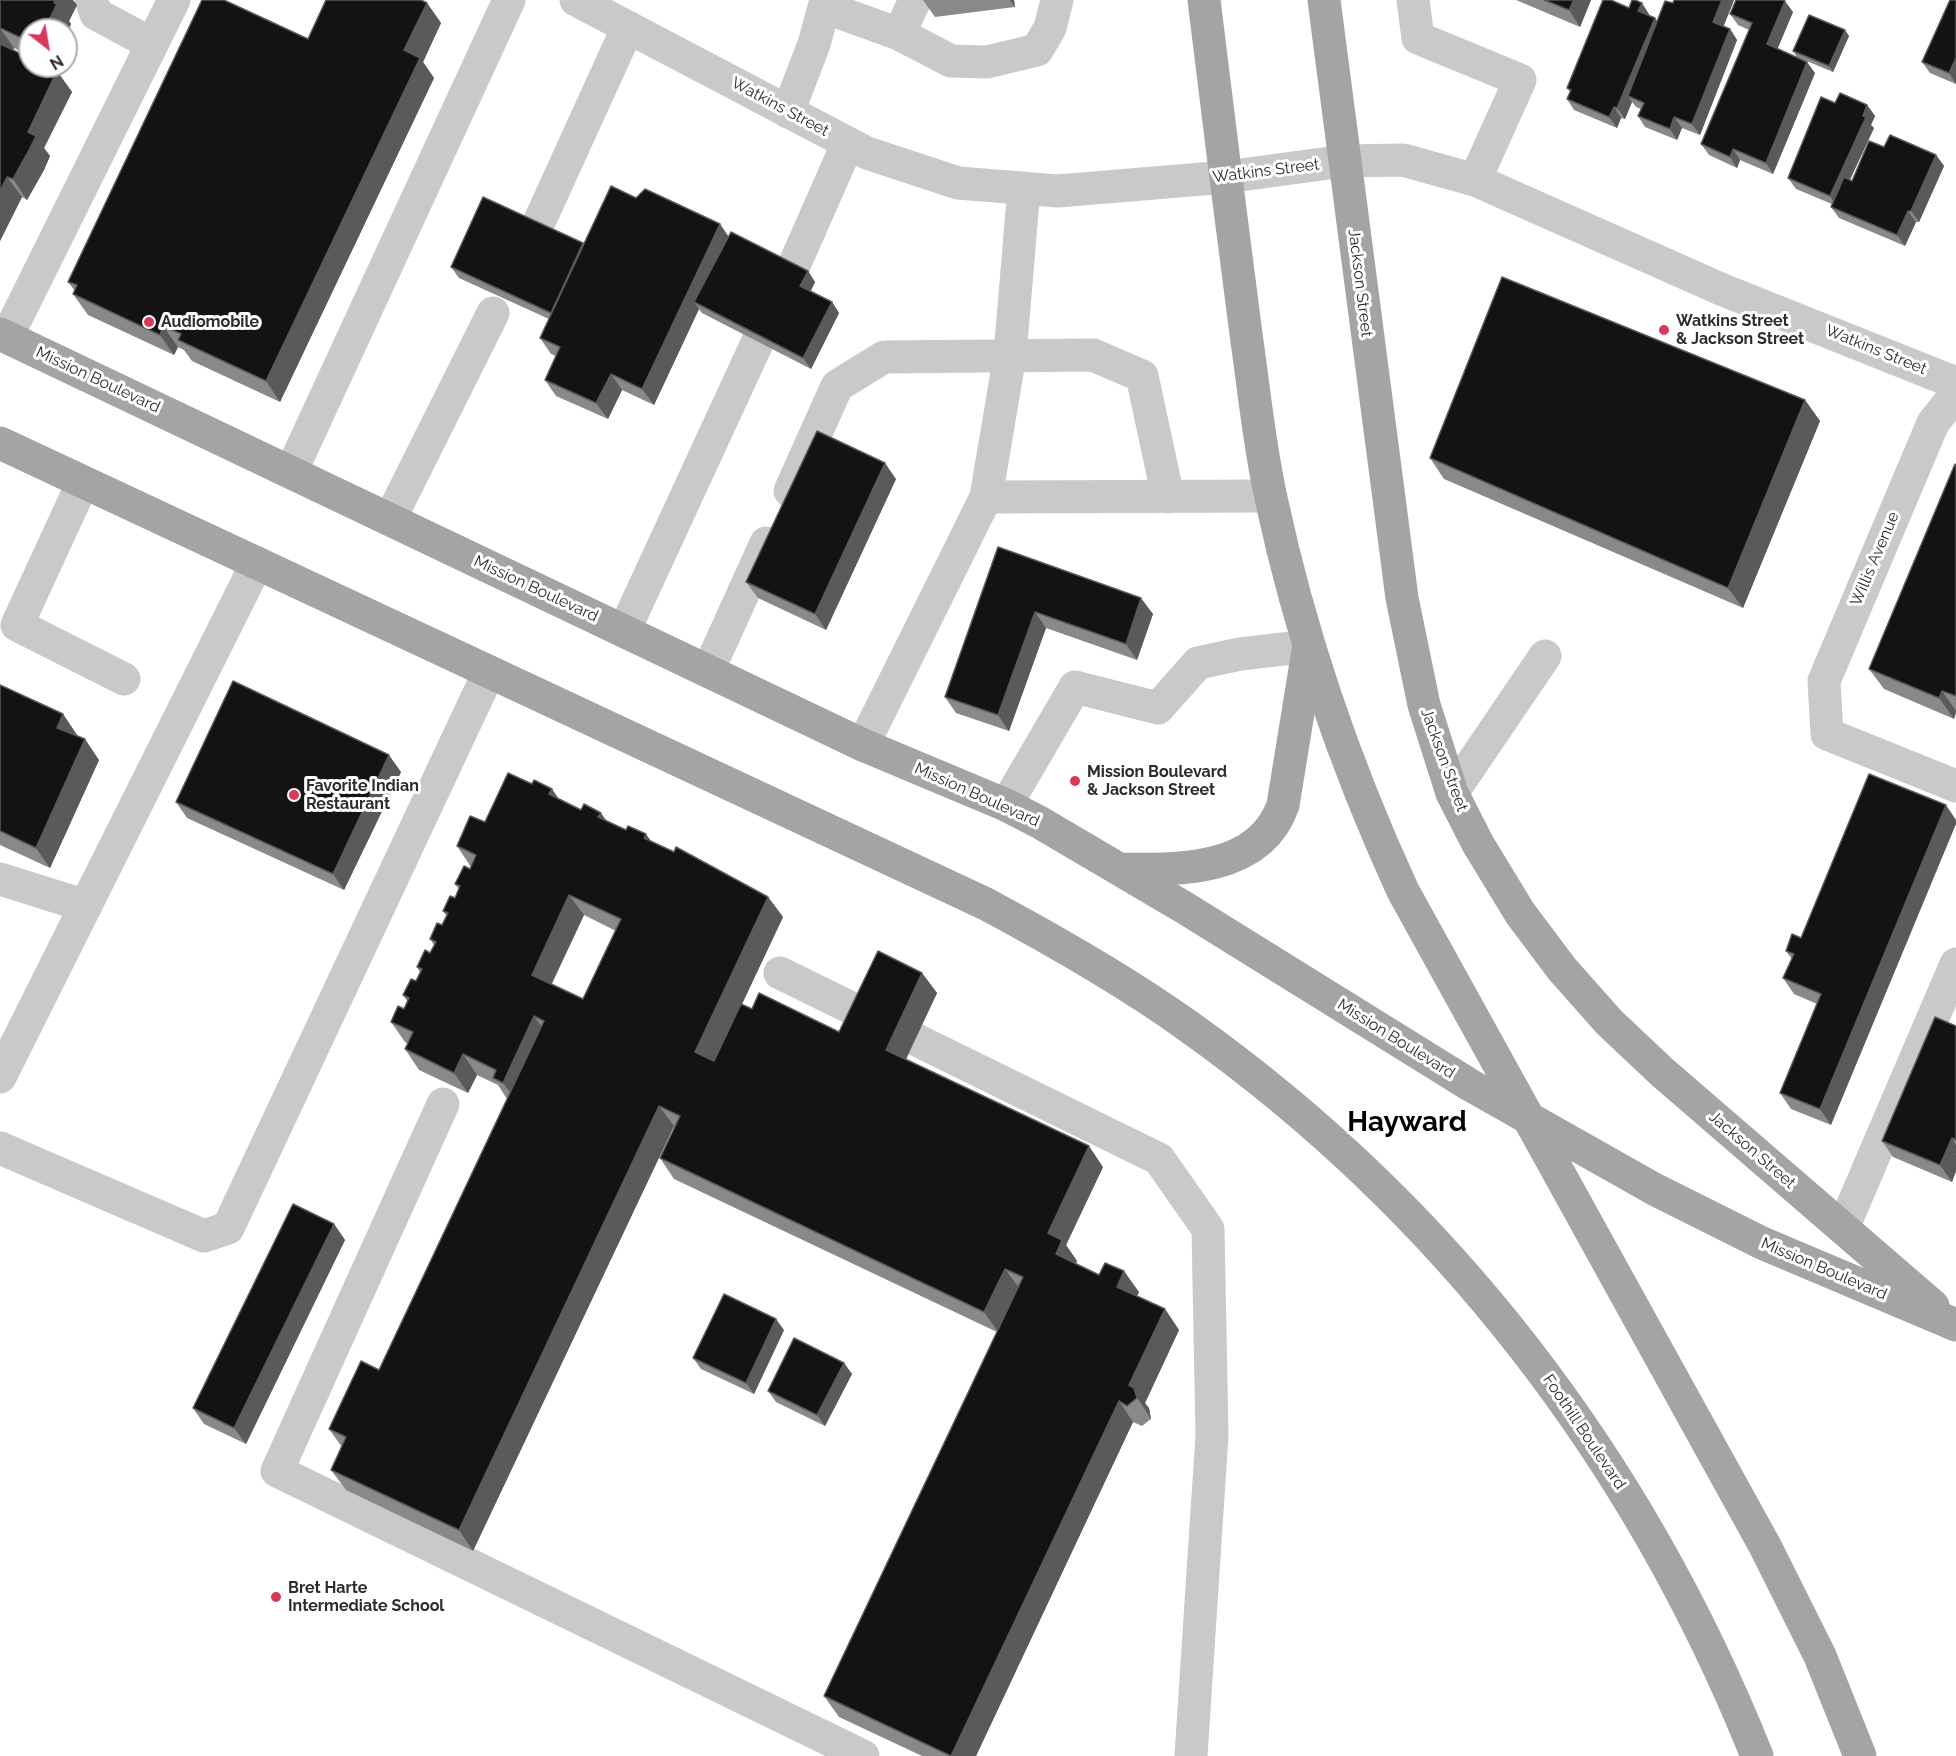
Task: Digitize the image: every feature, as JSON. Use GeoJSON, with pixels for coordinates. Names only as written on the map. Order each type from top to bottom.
{"type":"FeatureCollection","features":[{"type":"Feature","properties":{"kind":"main road"},"geometry":{"type":"LineString","coordinates":[[1204,0],[1270,496],[1309,646],[1354,777],[1403,891],[1765,1546],[1820,1656],[1860,1756]]}},
{"type":"Feature","properties":{"kind":"main road","name":"Jackson Street"},"geometry":{"type":"LineString","coordinates":[[1324,0],[1402,598],[1424,705],[1452,793],[1478,844],[1520,913],[1586,997],[1662,1072],[1955,1325]]}},
{"type":"Feature","properties":{"kind":"main road","name":"Mission Boulevard"},"geometry":{"type":"LineString","coordinates":[[4,335],[863,745],[1006,805],[1119,869],[1528,1118],[1725,1225],[1955,1325]]}},
{"type":"Feature","properties":{"kind":"main road"},"geometry":{"type":"LineString","coordinates":[[0,443],[489,672]]}},
{"type":"Feature","properties":{"kind":"main road"},"geometry":{"type":"LineString","coordinates":[[1119,869],[1205,866],[1240,854],[1253,846],[1272,828],[1278,819],[1284,798],[1309,646]]}},
{"type":"Feature","properties":{"kind":"main road","name":"Foothill Boulevard"},"geometry":{"type":"LineString","coordinates":[[489,672],[954,889],[1035,930],[1188,1025],[1293,1106],[1346,1152],[1462,1271],[1526,1347],[1578,1419],[1663,1557],[1731,1695],[1757,1756]]}},
{"type":"Feature","properties":{"kind":"street"},"geometry":{"type":"LineString","coordinates":[[91,0],[96,14],[152,44]]}},
{"type":"Feature","properties":{"kind":"street"},"geometry":{"type":"LineString","coordinates":[[4,335],[174,0]]}},
{"type":"Feature","properties":{"kind":"street"},"geometry":{"type":"LineString","coordinates":[[291,472],[509,0]]}},
{"type":"Feature","properties":{"kind":"street","name":"Watkins Street"},"geometry":{"type":"LineString","coordinates":[[576,0],[867,153],[958,183],[1058,191],[1226,177],[1344,161],[1403,160],[1474,180],[1723,290],[1956,383]]}},
{"type":"Feature","properties":{"kind":"street"},"geometry":{"type":"LineString","coordinates":[[899,34],[915,0]]}},
{"type":"Feature","properties":{"kind":"street"},"geometry":{"type":"LineString","coordinates":[[1413,0],[1418,38],[1520,80],[1474,180]]}},
{"type":"Feature","properties":{"kind":"street"},"geometry":{"type":"LineString","coordinates":[[788,112],[814,44],[825,4],[899,34],[951,61],[987,62],[1037,50],[1049,10]]}},
{"type":"Feature","properties":{"kind":"street"},"geometry":{"type":"LineString","coordinates":[[541,219],[628,27]]}},
{"type":"Feature","properties":{"kind":"street"},"geometry":{"type":"LineString","coordinates":[[792,270],[848,143]]}},
{"type":"Feature","properties":{"kind":"street"},"geometry":{"type":"LineString","coordinates":[[863,745],[986,497],[1010,355],[1024,188]]}},
{"type":"Feature","properties":{"kind":"street"},"geometry":{"type":"LineString","coordinates":[[390,519],[493,313]]}},
{"type":"Feature","properties":{"kind":"street"},"geometry":{"type":"LineString","coordinates":[[624,631],[758,341]]}},
{"type":"Feature","properties":{"kind":"street"},"geometry":{"type":"LineString","coordinates":[[708,670],[837,386],[884,357],[1093,355],[1142,376],[1168,497]]}},
{"type":"Feature","properties":{"kind":"street","name":"Willis Avenue"},"geometry":{"type":"LineString","coordinates":[[1956,394],[1933,423],[1824,681],[1827,734],[1956,786]]}},
{"type":"Feature","properties":{"kind":"street"},"geometry":{"type":"LineString","coordinates":[[83,482],[9,621],[124,679]]}},
{"type":"Feature","properties":{"kind":"street"},"geometry":{"type":"LineString","coordinates":[[986,497],[1270,496]]}},
{"type":"Feature","properties":{"kind":"street"},"geometry":{"type":"LineString","coordinates":[[0,1077],[257,563]]}},
{"type":"Feature","properties":{"kind":"street"},"geometry":{"type":"LineString","coordinates":[[1006,805],[1076,687],[1158,708],[1198,663],[1309,646]]}},
{"type":"Feature","properties":{"kind":"street"},"geometry":{"type":"LineString","coordinates":[[1452,793],[1545,656]]}},
{"type":"Feature","properties":{"kind":"street"},"geometry":{"type":"LineString","coordinates":[[0,1148],[204,1236],[228,1228],[489,672]]}},
{"type":"Feature","properties":{"kind":"street"},"geometry":{"type":"LineString","coordinates":[[0,879],[86,906]]}},
{"type":"Feature","properties":{"kind":"street"},"geometry":{"type":"LineString","coordinates":[[1843,1228],[1956,964]]}},
{"type":"Feature","properties":{"kind":"street"},"geometry":{"type":"LineString","coordinates":[[780,973],[1159,1159],[1208,1229],[1212,1435],[1191,1756]]}},
{"type":"Feature","properties":{"kind":"street"},"geometry":{"type":"LineString","coordinates":[[443,1104],[277,1472],[863,1756]]}},
{"type":"Feature","properties":{"kind":"building"},"geometry":{"type":"Polygon","coordinates":[[[0,0],[55,0],[54,3],[57,4],[50,18],[18,18],[18,36],[0,28],[0,0]]]}},
{"type":"Feature","properties":{"kind":"building"},"geometry":{"type":"Polygon","coordinates":[[[202,0],[224,0],[308,39],[326,0],[421,0],[427,3],[404,50],[420,58],[266,381],[178,340],[181,334],[163,326],[160,335],[73,294],[77,285],[68,282],[202,0]]]}},
{"type":"Feature","properties":{"kind":"building"},"geometry":{"type":"Polygon","coordinates":[[[1544,0],[1574,0],[1569,10],[1544,0]]]}},
{"type":"Feature","properties":{"kind":"building"},"geometry":{"type":"Polygon","coordinates":[[[1603,0],[1611,0],[1629,8],[1632,0],[1635,0],[1642,3],[1638,11],[1655,18],[1617,108],[1614,107],[1609,117],[1567,99],[1571,90],[1567,88],[1603,0]]]}},
{"type":"Feature","properties":{"kind":"building"},"geometry":{"type":"Polygon","coordinates":[[[1674,0],[1722,0],[1713,22],[1730,29],[1692,124],[1674,117],[1670,129],[1638,116],[1644,103],[1628,96],[1665,1],[1673,3],[1674,0]]]}},
{"type":"Feature","properties":{"kind":"building"},"geometry":{"type":"Polygon","coordinates":[[[1736,0],[1785,1],[1767,44],[1807,62],[1766,163],[1733,149],[1730,157],[1701,144],[1752,23],[1730,14],[1736,0]]]}},
{"type":"Feature","properties":{"kind":"building"},"geometry":{"type":"Polygon","coordinates":[[[1950,0],[1956,0],[1956,58],[1949,73],[1922,62],[1950,0]]]}},
{"type":"Feature","properties":{"kind":"building"},"geometry":{"type":"Polygon","coordinates":[[[1809,15],[1845,30],[1829,66],[1793,51],[1809,15]]]}},
{"type":"Feature","properties":{"kind":"building"},"geometry":{"type":"Polygon","coordinates":[[[0,44],[18,52],[18,78],[54,78],[28,132],[36,136],[13,179],[7,177],[0,191],[0,44]]]}},
{"type":"Feature","properties":{"kind":"building"},"geometry":{"type":"Polygon","coordinates":[[[1840,93],[1867,105],[1863,116],[1866,117],[1830,196],[1788,178],[1821,97],[1835,103],[1840,93]]]}},
{"type":"Feature","properties":{"kind":"building"},"geometry":{"type":"Polygon","coordinates":[[[1890,135],[1936,155],[1911,211],[1908,211],[1897,235],[1831,207],[1844,177],[1852,181],[1869,141],[1884,147],[1890,135]]]}},
{"type":"Feature","properties":{"kind":"building"},"geometry":{"type":"Polygon","coordinates":[[[611,186],[636,198],[645,189],[720,224],[642,389],[611,374],[596,403],[545,380],[560,347],[540,338],[611,186]]]}},
{"type":"Feature","properties":{"kind":"building"},"geometry":{"type":"Polygon","coordinates":[[[483,197],[583,243],[551,313],[451,267],[483,197]]]}},
{"type":"Feature","properties":{"kind":"building"},"geometry":{"type":"Polygon","coordinates":[[[731,232],[808,271],[800,286],[832,302],[803,358],[694,302],[731,232]]]}},
{"type":"Feature","properties":{"kind":"building"},"geometry":{"type":"Polygon","coordinates":[[[1502,277],[1805,400],[1728,588],[1430,458],[1502,277]]]}},
{"type":"Feature","properties":{"kind":"building"},"geometry":{"type":"Polygon","coordinates":[[[817,431],[885,463],[815,614],[746,582],[817,431]]]}},
{"type":"Feature","properties":{"kind":"building"},"geometry":{"type":"Polygon","coordinates":[[[1955,464],[1956,696],[1942,691],[1939,698],[1869,669],[1955,464]]]}},
{"type":"Feature","properties":{"kind":"building"},"geometry":{"type":"Polygon","coordinates":[[[998,547],[1141,598],[1126,644],[1035,612],[998,715],[945,697],[998,547]]]}},
{"type":"Feature","properties":{"kind":"building","name":"Favorite Indian Restaurant"},"geometry":{"type":"Polygon","coordinates":[[[233,681],[389,755],[333,874],[176,802],[233,681]]]}},
{"type":"Feature","properties":{"kind":"building"},"geometry":{"type":"Polygon","coordinates":[[[0,685],[63,714],[57,728],[85,739],[36,848],[0,831],[0,685]]]}},
{"type":"Feature","properties":{"kind":"building"},"geometry":{"type":"Polygon","coordinates":[[[508,773],[532,784],[534,780],[552,789],[549,794],[581,810],[584,804],[601,813],[598,817],[626,830],[628,826],[646,834],[644,838],[674,852],[676,847],[768,897],[695,1052],[714,1061],[741,1004],[752,1009],[759,993],[839,1032],[878,951],[922,973],[886,1050],[1089,1146],[1048,1233],[1062,1240],[1056,1254],[1099,1275],[1105,1263],[1124,1271],[1117,1287],[1165,1309],[1129,1385],[1134,1388],[1137,1398],[1127,1406],[1119,1401],[951,1756],[824,1696],[1023,1277],[1005,1269],[984,1312],[660,1158],[680,1116],[659,1106],[459,1530],[331,1470],[346,1437],[329,1429],[361,1361],[379,1370],[544,1021],[534,1016],[503,1083],[493,1078],[496,1070],[463,1054],[454,1073],[405,1049],[413,1032],[391,1022],[398,1006],[404,1009],[409,998],[403,995],[411,979],[416,981],[422,969],[417,967],[425,950],[430,953],[436,942],[430,939],[437,923],[442,925],[448,913],[443,911],[450,896],[455,898],[460,886],[455,884],[464,866],[470,869],[476,855],[457,846],[470,816],[485,822],[508,773]],[[569,895],[532,975],[583,999],[621,919],[569,895]]]}},
{"type":"Feature","properties":{"kind":"building"},"geometry":{"type":"Polygon","coordinates":[[[1869,774],[1946,805],[1820,1109],[1780,1093],[1821,994],[1783,978],[1794,954],[1786,951],[1792,934],[1801,938],[1869,774]]]}},
{"type":"Feature","properties":{"kind":"building"},"geometry":{"type":"Polygon","coordinates":[[[1935,1017],[1956,1026],[1956,1140],[1952,1138],[1940,1165],[1882,1141],[1935,1017]]]}},
{"type":"Feature","properties":{"kind":"building"},"geometry":{"type":"Polygon","coordinates":[[[293,1204],[334,1224],[234,1428],[193,1408],[293,1204]]]}},
{"type":"Feature","properties":{"kind":"building"},"geometry":{"type":"Polygon","coordinates":[[[724,1294],[776,1319],[746,1383],[693,1358],[724,1294]]]}},
{"type":"Feature","properties":{"kind":"building"},"geometry":{"type":"Polygon","coordinates":[[[794,1338],[844,1363],[817,1415],[768,1391],[794,1338]]]}},
{"type":"Feature","properties":{"kind":"place","name":"Audiomobile"},"geometry":{"type":"Point","coordinates":[149,322]}},
{"type":"Feature","properties":{"kind":"place","name":"Watkins Street & Jackson Street"},"geometry":{"type":"Point","coordinates":[1664,330]}},
{"type":"Feature","properties":{"kind":"place","name":"Mission Boulevard & Jackson Street"},"geometry":{"type":"Point","coordinates":[1075,781]}},
{"type":"Feature","properties":{"kind":"place","name":"Favorite Indian Restaurant"},"geometry":{"type":"Point","coordinates":[294,795]}},
{"type":"Feature","properties":{"kind":"place","name":"Bret Harte Intermediate School"},"geometry":{"type":"Point","coordinates":[276,1597]}},
{"type":"Feature","properties":{"kind":"district","name":"Hayward"},"geometry":{"type":"Point","coordinates":[1407,1123]}}]}
